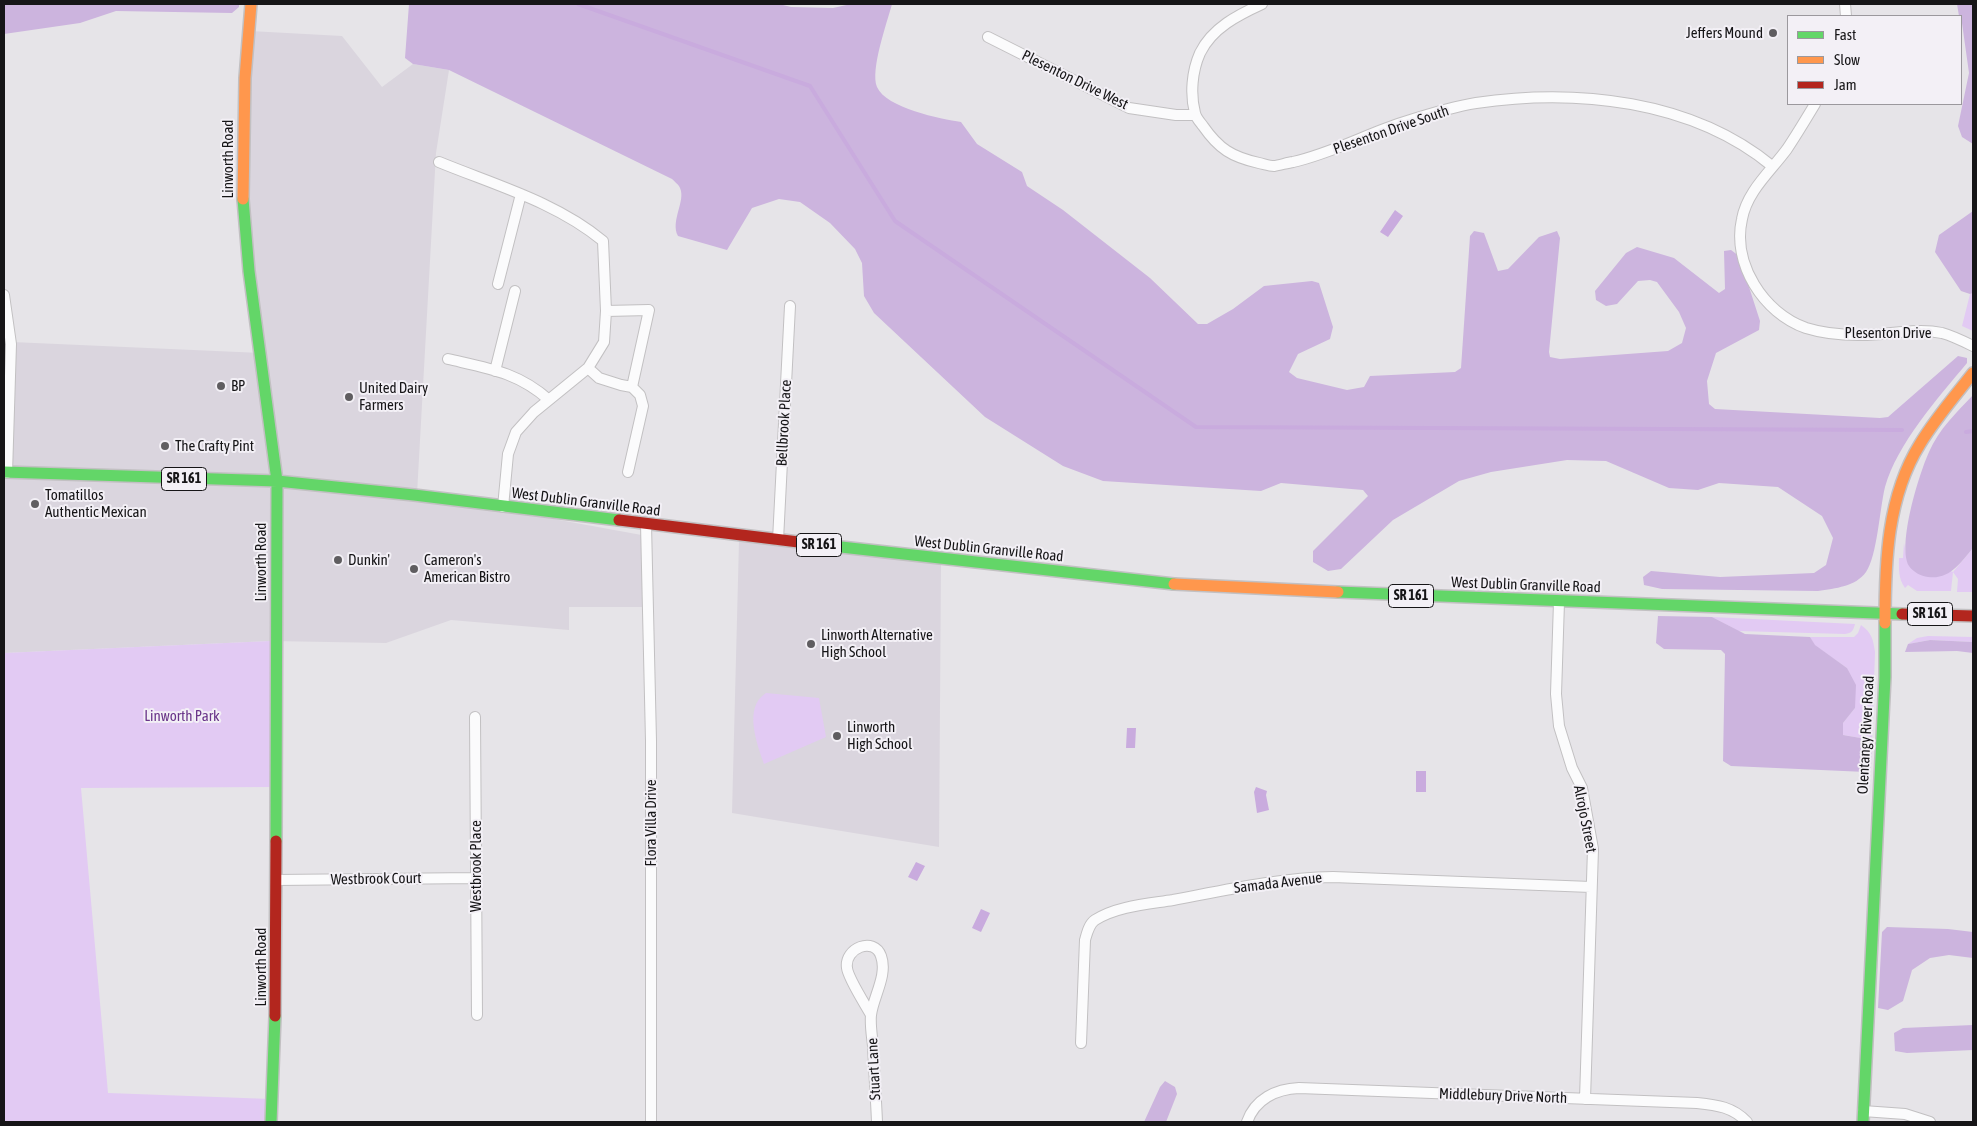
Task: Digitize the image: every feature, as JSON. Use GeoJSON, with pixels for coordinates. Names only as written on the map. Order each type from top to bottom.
{"type":"FeatureCollection","features":[{"type":"Feature","properties":{"kind":"main road","name":"Linworth Road"},"geometry":{"type":"LineString","coordinates":[[251,4],[245,78],[242,192],[249,271],[276,481],[275,1038],[271,1122]]}},
{"type":"Feature","properties":{"kind":"main road","name":"Olentangy River Road"},"geometry":{"type":"LineString","coordinates":[[1863,1117],[1885,677],[1885,573],[1891,523],[1899,488],[1914,456],[1933,423],[1973,373]]}},
{"type":"Feature","properties":{"kind":"main road","name":"West Dublin Granville Road"},"geometry":{"type":"LineString","coordinates":[[5,472],[276,481],[1132,580],[1284,591],[1973,616]]}},
{"type":"Feature","properties":{"kind":"street"},"geometry":{"type":"LineString","coordinates":[[1195,115],[1192,86],[1200,53],[1216,30],[1262,4]]}},
{"type":"Feature","properties":{"kind":"street","name":"Plesenton Drive West"},"geometry":{"type":"LineString","coordinates":[[988,37],[1129,108],[1176,115],[1195,115]]}},
{"type":"Feature","properties":{"kind":"street","name":"Plesenton Drive South"},"geometry":{"type":"LineString","coordinates":[[1195,115],[1213,141],[1239,159],[1273,166],[1307,158],[1396,124],[1470,104],[1520,98],[1585,99],[1629,103],[1682,117],[1724,134],[1761,156],[1772,166]]}},
{"type":"Feature","properties":{"kind":"street","name":"Plesenton Drive"},"geometry":{"type":"LineString","coordinates":[[1814,105],[1786,149],[1755,189],[1742,218],[1740,248],[1748,273],[1760,295],[1783,316],[1805,328],[1832,333],[1875,335],[1931,332],[1955,338],[1973,346]]}},
{"type":"Feature","properties":{"kind":"street"},"geometry":{"type":"LineString","coordinates":[[439,162],[521,194],[590,231],[603,241],[606,311],[604,342],[588,368],[534,412],[516,432],[508,454],[503,507]]}},
{"type":"Feature","properties":{"kind":"street"},"geometry":{"type":"LineString","coordinates":[[498,284],[521,194]]}},
{"type":"Feature","properties":{"kind":"street"},"geometry":{"type":"LineString","coordinates":[[495,371],[515,291]]}},
{"type":"Feature","properties":{"kind":"street"},"geometry":{"type":"LineString","coordinates":[[4,295],[11,344],[5,472]]}},
{"type":"Feature","properties":{"kind":"street","name":"Bellbrook Place"},"geometry":{"type":"LineString","coordinates":[[778,540],[790,306]]}},
{"type":"Feature","properties":{"kind":"street"},"geometry":{"type":"LineString","coordinates":[[606,311],[649,310],[632,387]]}},
{"type":"Feature","properties":{"kind":"street"},"geometry":{"type":"LineString","coordinates":[[448,359],[525,381],[549,400]]}},
{"type":"Feature","properties":{"kind":"street"},"geometry":{"type":"LineString","coordinates":[[588,368],[599,378],[632,387],[640,395],[643,406],[628,472]]}},
{"type":"Feature","properties":{"kind":"street","name":"Flora Villa Drive"},"geometry":{"type":"LineString","coordinates":[[646,524],[651,740],[650,1122]]}},
{"type":"Feature","properties":{"kind":"street","name":"Alrojo Street"},"geometry":{"type":"LineString","coordinates":[[1559,602],[1556,694],[1559,726],[1572,768],[1582,788],[1593,849],[1585,1099]]}},
{"type":"Feature","properties":{"kind":"street","name":"Westbrook Place"},"geometry":{"type":"LineString","coordinates":[[475,717],[477,1016]]}},
{"type":"Feature","properties":{"kind":"street","name":"Samada Avenue"},"geometry":{"type":"LineString","coordinates":[[1081,1043],[1085,940],[1088,930],[1094,921],[1122,909],[1267,882],[1300,878],[1333,877],[1591,887]]}},
{"type":"Feature","properties":{"kind":"street","name":"Westbrook Court"},"geometry":{"type":"LineString","coordinates":[[276,880],[476,878]]}},
{"type":"Feature","properties":{"kind":"street","name":"Stuart Lane"},"geometry":{"type":"LineString","coordinates":[[871,1016],[847,969],[847,959],[850,953],[858,947],[866,945],[880,952],[882,959],[882,974],[871,1016],[877,1122]]}},
{"type":"Feature","properties":{"kind":"street","name":"Middlebury Drive North"},"geometry":{"type":"LineString","coordinates":[[1246,1122],[1260,1102],[1278,1091],[1299,1088],[1712,1104],[1730,1109],[1746,1121]]}},
{"type":"Feature","properties":{"kind":"street"},"geometry":{"type":"LineString","coordinates":[[1863,1117],[1905,1114],[1930,1122]]}},
{"type":"Feature","properties":{"kind":"shaded area"},"geometry":{"type":"Polygon","coordinates":[[[4,4],[239,4],[239,7],[232,13],[116,11],[80,23],[4,34],[4,4]]]}},
{"type":"Feature","properties":{"kind":"shaded area"},"geometry":{"type":"Polygon","coordinates":[[[409,4],[779,4],[791,7],[833,8],[851,4],[892,4],[877,58],[875,79],[877,87],[882,94],[902,107],[961,122],[977,144],[1022,172],[1027,186],[1063,210],[1150,278],[1198,324],[1207,324],[1233,309],[1264,286],[1312,281],[1319,283],[1333,327],[1330,339],[1298,354],[1289,372],[1297,378],[1347,390],[1364,387],[1370,376],[1455,372],[1461,368],[1470,236],[1474,231],[1484,233],[1498,271],[1508,269],[1539,237],[1557,231],[1560,238],[1549,352],[1550,357],[1560,359],[1668,351],[1682,343],[1686,328],[1679,312],[1657,282],[1650,280],[1638,281],[1617,304],[1606,306],[1596,300],[1595,291],[1626,253],[1637,247],[1674,258],[1719,293],[1725,289],[1724,251],[1731,250],[1739,256],[1760,321],[1759,330],[1716,353],[1707,381],[1709,404],[1715,409],[1888,417],[1958,356],[1967,358],[1967,363],[1920,422],[1899,454],[1885,487],[1876,544],[1870,565],[1862,577],[1845,586],[1818,591],[1662,589],[1644,585],[1643,577],[1651,571],[1720,577],[1814,573],[1826,565],[1833,538],[1822,516],[1778,487],[1719,483],[1698,490],[1669,488],[1606,461],[1567,460],[1491,472],[1459,481],[1393,520],[1341,569],[1328,571],[1313,562],[1313,551],[1368,496],[1363,490],[1281,483],[1261,491],[1103,481],[1063,466],[985,417],[874,313],[864,296],[862,263],[855,249],[830,223],[800,202],[779,199],[752,208],[727,250],[678,236],[676,224],[681,193],[679,187],[672,179],[449,70],[413,64],[405,58],[409,4]]]}},
{"type":"Feature","properties":{"kind":"shaded area"},"geometry":{"type":"Polygon","coordinates":[[[1957,4],[1973,4],[1973,144],[1962,137],[1958,126],[1969,73],[1962,15],[1959,15],[1957,4]]]}},
{"type":"Feature","properties":{"kind":"shaded area"},"geometry":{"type":"Polygon","coordinates":[[[250,31],[342,36],[382,87],[413,64],[449,70],[436,153],[417,494],[647,536],[652,607],[569,607],[569,630],[451,620],[386,643],[271,641],[4,653],[4,411],[10,411],[12,342],[261,353],[249,262],[250,31]]]}},
{"type":"Feature","properties":{"kind":"shaded area"},"geometry":{"type":"Polygon","coordinates":[[[1395,210],[1403,216],[1388,237],[1380,232],[1395,210]]]}},
{"type":"Feature","properties":{"kind":"shaded area"},"geometry":{"type":"Polygon","coordinates":[[[1973,211],[1973,293],[1970,294],[1961,291],[1935,252],[1939,235],[1973,211]]]}},
{"type":"Feature","properties":{"kind":"shaded area"},"geometry":{"type":"Polygon","coordinates":[[[1973,395],[1973,548],[1949,573],[1936,577],[1925,576],[1917,573],[1909,566],[1906,556],[1907,527],[1915,492],[1933,444],[1948,422],[1973,395]]]}},
{"type":"Feature","properties":{"kind":"shaded area","name":"Linworth High School"},"geometry":{"type":"Polygon","coordinates":[[[739,541],[941,564],[939,847],[732,813],[739,541]]]}},
{"type":"Feature","properties":{"kind":"shaded area"},"geometry":{"type":"Polygon","coordinates":[[[1658,616],[1712,617],[1745,634],[1810,637],[1815,645],[1847,668],[1856,685],[1855,708],[1843,723],[1843,735],[1872,740],[1871,767],[1866,772],[1731,766],[1723,761],[1725,654],[1721,650],[1664,649],[1656,643],[1658,616]]]}},
{"type":"Feature","properties":{"kind":"shaded area"},"geometry":{"type":"Polygon","coordinates":[[[1930,640],[1973,642],[1973,653],[1957,651],[1905,652],[1908,644],[1930,640]]]}},
{"type":"Feature","properties":{"kind":"shaded area"},"geometry":{"type":"Polygon","coordinates":[[[1127,728],[1136,728],[1135,748],[1126,748],[1127,728]]]}},
{"type":"Feature","properties":{"kind":"shaded area"},"geometry":{"type":"Polygon","coordinates":[[[1416,771],[1426,771],[1426,792],[1416,792],[1416,771]]]}},
{"type":"Feature","properties":{"kind":"shaded area"},"geometry":{"type":"Polygon","coordinates":[[[1256,787],[1267,791],[1269,810],[1257,813],[1254,792],[1256,787]]]}},
{"type":"Feature","properties":{"kind":"shaded area"},"geometry":{"type":"Polygon","coordinates":[[[916,862],[925,866],[917,881],[908,877],[916,862]]]}},
{"type":"Feature","properties":{"kind":"shaded area"},"geometry":{"type":"Polygon","coordinates":[[[981,909],[990,913],[981,932],[972,928],[981,909]]]}},
{"type":"Feature","properties":{"kind":"shaded area"},"geometry":{"type":"Polygon","coordinates":[[[1887,927],[1948,929],[1973,932],[1973,958],[1949,955],[1930,958],[1912,970],[1903,1001],[1888,1010],[1878,1008],[1882,932],[1887,927]]]}},
{"type":"Feature","properties":{"kind":"shaded area"},"geometry":{"type":"Polygon","coordinates":[[[1973,1025],[1973,1050],[1907,1053],[1895,1051],[1894,1033],[1903,1028],[1973,1025]]]}},
{"type":"Feature","properties":{"kind":"shaded area"},"geometry":{"type":"Polygon","coordinates":[[[1165,1081],[1175,1087],[1177,1094],[1166,1122],[1144,1122],[1160,1087],[1165,1081]]]}},
{"type":"Feature","properties":{"kind":"green space"},"geometry":{"type":"Polygon","coordinates":[[[1973,293],[1973,331],[1962,326],[1970,294],[1973,293]]]}},
{"type":"Feature","properties":{"kind":"green space"},"geometry":{"type":"Polygon","coordinates":[[[1904,543],[1906,554],[1953,572],[1951,591],[1917,591],[1908,585],[1905,588],[1900,577],[1899,566],[1899,558],[1903,558],[1904,543]]]}},
{"type":"Feature","properties":{"kind":"green space"},"geometry":{"type":"Polygon","coordinates":[[[1973,548],[1973,592],[1957,592],[1958,579],[1953,572],[1973,548]]]}},
{"type":"Feature","properties":{"kind":"green space"},"geometry":{"type":"Polygon","coordinates":[[[1712,617],[1855,624],[1852,631],[1845,634],[1738,631],[1712,617]]]}},
{"type":"Feature","properties":{"kind":"green space"},"geometry":{"type":"Polygon","coordinates":[[[1861,625],[1868,631],[1874,643],[1875,652],[1872,740],[1843,735],[1843,723],[1855,708],[1847,668],[1814,645],[1810,637],[1854,637],[1861,625]]]}},
{"type":"Feature","properties":{"kind":"green space"},"geometry":{"type":"Polygon","coordinates":[[[1928,636],[1973,637],[1973,642],[1930,640],[1908,644],[1917,638],[1928,636]]]}},
{"type":"Feature","properties":{"kind":"green space","name":"Linworth Park"},"geometry":{"type":"Polygon","coordinates":[[[271,641],[270,787],[81,788],[108,1093],[270,1099],[267,1122],[4,1122],[4,653],[271,641]]]}},
{"type":"Feature","properties":{"kind":"green space"},"geometry":{"type":"Polygon","coordinates":[[[766,693],[819,698],[826,737],[764,764],[755,736],[753,716],[759,699],[766,693]]]}},
{"type":"Feature","properties":{"kind":"waterway"},"geometry":{"type":"LineString","coordinates":[[578,4],[810,86],[895,221],[1196,427],[1902,430]]}},
{"type":"Feature","properties":{"kind":"waterway"},"geometry":{"type":"LineString","coordinates":[[1966,432],[1973,431]]}},
{"type":"Feature","properties":{"kind":"traffic: fast"},"geometry":{"type":"LineString","coordinates":[[243,199],[249,271],[277,481],[276,841]]}},
{"type":"Feature","properties":{"kind":"traffic: fast"},"geometry":{"type":"LineString","coordinates":[[4,472],[277,481],[414,495],[619,520]]}},
{"type":"Feature","properties":{"kind":"traffic: fast"},"geometry":{"type":"LineString","coordinates":[[823,545],[1174,584]]}},
{"type":"Feature","properties":{"kind":"traffic: fast"},"geometry":{"type":"LineString","coordinates":[[1338,592],[1902,614]]}},
{"type":"Feature","properties":{"kind":"traffic: fast"},"geometry":{"type":"LineString","coordinates":[[1863,1122],[1885,677],[1885,623]]}},
{"type":"Feature","properties":{"kind":"traffic: fast"},"geometry":{"type":"LineString","coordinates":[[271,1122],[275,1016]]}},
{"type":"Feature","properties":{"kind":"traffic: slow"},"geometry":{"type":"LineString","coordinates":[[243,199],[245,78],[251,4]]}},
{"type":"Feature","properties":{"kind":"traffic: slow"},"geometry":{"type":"LineString","coordinates":[[1885,623],[1887,554],[1894,508],[1901,486],[1909,464],[1920,444],[1945,408],[1973,373]]}},
{"type":"Feature","properties":{"kind":"traffic: slow"},"geometry":{"type":"LineString","coordinates":[[1174,584],[1338,592]]}},
{"type":"Feature","properties":{"kind":"traffic: jam"},"geometry":{"type":"LineString","coordinates":[[619,520],[823,545]]}},
{"type":"Feature","properties":{"kind":"traffic: jam"},"geometry":{"type":"LineString","coordinates":[[1902,614],[1973,616]]}},
{"type":"Feature","properties":{"kind":"traffic: jam"},"geometry":{"type":"LineString","coordinates":[[275,1016],[276,841]]}},
{"type":"Feature","properties":{"kind":"place","name":"Jeffers Mound"},"geometry":{"type":"Point","coordinates":[1773,33]}},
{"type":"Feature","properties":{"kind":"place","name":"BP"},"geometry":{"type":"Point","coordinates":[221,386]}},
{"type":"Feature","properties":{"kind":"place","name":"United Dairy Farmers"},"geometry":{"type":"Point","coordinates":[349,397]}},
{"type":"Feature","properties":{"kind":"place","name":"The Crafty Pint"},"geometry":{"type":"Point","coordinates":[165,446]}},
{"type":"Feature","properties":{"kind":"place","name":"Tomatillos Authentic Mexican"},"geometry":{"type":"Point","coordinates":[35,504]}},
{"type":"Feature","properties":{"kind":"place","name":"Dunkin'"},"geometry":{"type":"Point","coordinates":[338,560]}},
{"type":"Feature","properties":{"kind":"place","name":"Cameron's American Bistro"},"geometry":{"type":"Point","coordinates":[414,569]}},
{"type":"Feature","properties":{"kind":"place","name":"Linworth Alternative High School"},"geometry":{"type":"Point","coordinates":[811,644]}},
{"type":"Feature","properties":{"kind":"place","name":"Linworth High School"},"geometry":{"type":"Point","coordinates":[837,736]}}]}
